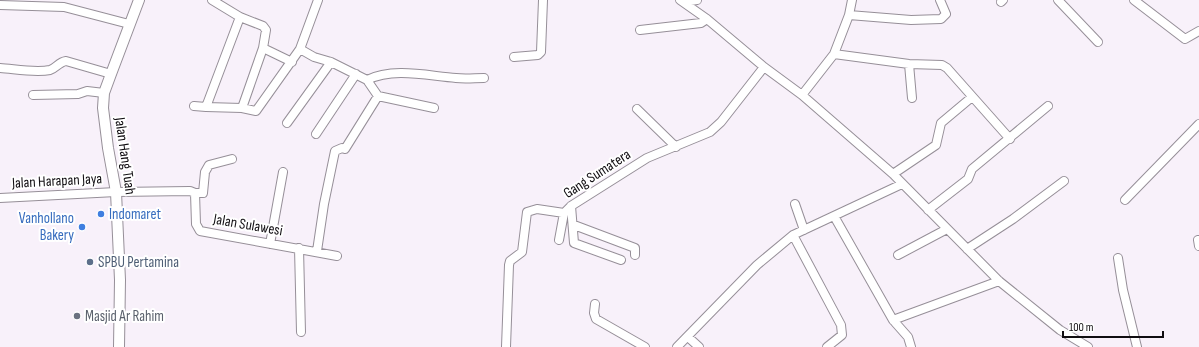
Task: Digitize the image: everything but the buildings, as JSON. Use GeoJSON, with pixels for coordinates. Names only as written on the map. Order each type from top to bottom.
{"type":"FeatureCollection","features":[{"type":"Feature","properties":{"kind":"main road","name":"Jalan Hang Tuah"},"geometry":{"type":"LineString","coordinates":[[119,347],[120,280],[116,192],[107,142],[103,108],[104,93],[139,0]]}},
{"type":"Feature","properties":{"kind":"street"},"geometry":{"type":"LineString","coordinates":[[212,0],[240,17],[265,28],[264,48],[242,108]]}},
{"type":"Feature","properties":{"kind":"street"},"geometry":{"type":"LineString","coordinates":[[194,106],[242,108],[256,111],[300,49],[318,0]]}},
{"type":"Feature","properties":{"kind":"street"},"geometry":{"type":"LineString","coordinates":[[514,57],[538,55],[541,52],[543,0]]}},
{"type":"Feature","properties":{"kind":"street"},"geometry":{"type":"LineString","coordinates":[[682,1],[697,0]]}},
{"type":"Feature","properties":{"kind":"street"},"geometry":{"type":"LineString","coordinates":[[802,95],[834,54],[849,15],[852,0]]}},
{"type":"Feature","properties":{"kind":"street"},"geometry":{"type":"LineString","coordinates":[[849,15],[911,20],[941,19],[946,14],[940,0]]}},
{"type":"Feature","properties":{"kind":"street"},"geometry":{"type":"LineString","coordinates":[[1058,0],[1098,42]]}},
{"type":"Feature","properties":{"kind":"street"},"geometry":{"type":"LineString","coordinates":[[1134,0],[1185,39],[1199,31]]}},
{"type":"Feature","properties":{"kind":"street"},"geometry":{"type":"LineString","coordinates":[[682,1],[707,19],[764,67],[802,95],[893,174],[999,281],[1060,330],[1086,347]]}},
{"type":"Feature","properties":{"kind":"street"},"geometry":{"type":"LineString","coordinates":[[0,5],[64,8],[130,24]]}},
{"type":"Feature","properties":{"kind":"street"},"geometry":{"type":"LineString","coordinates":[[206,107],[240,17]]}},
{"type":"Feature","properties":{"kind":"street"},"geometry":{"type":"LineString","coordinates":[[640,30],[701,23],[707,19]]}},
{"type":"Feature","properties":{"kind":"street"},"geometry":{"type":"LineString","coordinates":[[264,48],[292,62]]}},
{"type":"Feature","properties":{"kind":"street"},"geometry":{"type":"LineString","coordinates":[[300,49],[314,57],[331,62],[367,80],[378,96],[434,108]]}},
{"type":"Feature","properties":{"kind":"street"},"geometry":{"type":"LineString","coordinates":[[834,54],[908,64],[945,66],[1010,139]]}},
{"type":"Feature","properties":{"kind":"street"},"geometry":{"type":"LineString","coordinates":[[0,68],[44,71],[54,68],[66,61],[111,74]]}},
{"type":"Feature","properties":{"kind":"street"},"geometry":{"type":"LineString","coordinates":[[286,123],[331,62]]}},
{"type":"Feature","properties":{"kind":"street"},"geometry":{"type":"LineString","coordinates":[[908,64],[912,98]]}},
{"type":"Feature","properties":{"kind":"street","name":"Gang Sumatera"},"geometry":{"type":"LineString","coordinates":[[506,347],[509,265],[510,261],[522,252],[526,215],[533,209],[564,213],[571,206],[647,158],[710,132],[721,122],[764,67]]}},
{"type":"Feature","properties":{"kind":"street"},"geometry":{"type":"LineString","coordinates":[[367,80],[378,75],[394,73],[458,78],[484,78]]}},
{"type":"Feature","properties":{"kind":"street"},"geometry":{"type":"LineString","coordinates":[[316,134],[356,74]]}},
{"type":"Feature","properties":{"kind":"street"},"geometry":{"type":"LineString","coordinates":[[33,95],[78,94],[87,91],[104,93]]}},
{"type":"Feature","properties":{"kind":"street"},"geometry":{"type":"LineString","coordinates":[[317,251],[324,204],[335,151],[342,148],[345,149],[378,96]]}},
{"type":"Feature","properties":{"kind":"street"},"geometry":{"type":"LineString","coordinates":[[893,174],[936,145],[941,123],[972,97]]}},
{"type":"Feature","properties":{"kind":"street"},"geometry":{"type":"LineString","coordinates":[[928,210],[968,179],[972,169],[1048,106]]}},
{"type":"Feature","properties":{"kind":"street"},"geometry":{"type":"LineString","coordinates":[[637,109],[676,147]]}},
{"type":"Feature","properties":{"kind":"street"},"geometry":{"type":"LineString","coordinates":[[1125,200],[1199,124]]}},
{"type":"Feature","properties":{"kind":"street"},"geometry":{"type":"LineString","coordinates":[[116,192],[190,191],[196,194],[203,193],[205,172],[209,165],[232,159]]}},
{"type":"Feature","properties":{"kind":"street"},"geometry":{"type":"LineString","coordinates":[[270,244],[283,172]]}},
{"type":"Feature","properties":{"kind":"street"},"geometry":{"type":"LineString","coordinates":[[966,249],[1013,219],[1064,181]]}},
{"type":"Feature","properties":{"kind":"street"},"geometry":{"type":"LineString","coordinates":[[677,347],[752,270],[793,235],[902,184]]}},
{"type":"Feature","properties":{"kind":"street","name":"Jalan Harapan Jaya"},"geometry":{"type":"LineString","coordinates":[[0,198],[116,192]]}},
{"type":"Feature","properties":{"kind":"street","name":"Jalan Sulawesi"},"geometry":{"type":"LineString","coordinates":[[196,194],[196,224],[200,231],[317,251],[337,256]]}},
{"type":"Feature","properties":{"kind":"street"},"geometry":{"type":"LineString","coordinates":[[795,204],[804,230]]}},
{"type":"Feature","properties":{"kind":"street"},"geometry":{"type":"LineString","coordinates":[[571,206],[574,225],[574,243],[621,260]]}},
{"type":"Feature","properties":{"kind":"street"},"geometry":{"type":"LineString","coordinates":[[560,240],[564,213]]}},
{"type":"Feature","properties":{"kind":"street"},"geometry":{"type":"LineString","coordinates":[[834,216],[892,320],[908,337],[911,347]]}},
{"type":"Feature","properties":{"kind":"street"},"geometry":{"type":"LineString","coordinates":[[574,225],[635,248],[635,255]]}},
{"type":"Feature","properties":{"kind":"street"},"geometry":{"type":"LineString","coordinates":[[898,255],[947,230]]}},
{"type":"Feature","properties":{"kind":"street"},"geometry":{"type":"LineString","coordinates":[[793,235],[841,325],[843,333],[827,347]]}},
{"type":"Feature","properties":{"kind":"street"},"geometry":{"type":"LineString","coordinates":[[299,248],[301,332]]}},
{"type":"Feature","properties":{"kind":"street"},"geometry":{"type":"LineString","coordinates":[[1118,258],[1123,290],[1137,347]]}},
{"type":"Feature","properties":{"kind":"street"},"geometry":{"type":"LineString","coordinates":[[892,320],[999,281]]}},
{"type":"Feature","properties":{"kind":"street"},"geometry":{"type":"LineString","coordinates":[[595,304],[594,313],[596,319],[645,347]]}},
{"type":"Feature","properties":{"kind":"street"},"geometry":{"type":"LineString","coordinates":[[688,337],[699,347]]}},
{"type":"Feature","properties":{"kind":"place","name":"Indomaret"},"geometry":{"type":"Point","coordinates":[101,214]}},
{"type":"Feature","properties":{"kind":"place","name":"Vanhollano Bakery"},"geometry":{"type":"Point","coordinates":[82,227]}},
{"type":"Feature","properties":{"kind":"place","name":"SPBU Pertamina"},"geometry":{"type":"Point","coordinates":[90,262]}},
{"type":"Feature","properties":{"kind":"place","name":"Masjid Ar Rahim"},"geometry":{"type":"Point","coordinates":[77,316]}}]}
